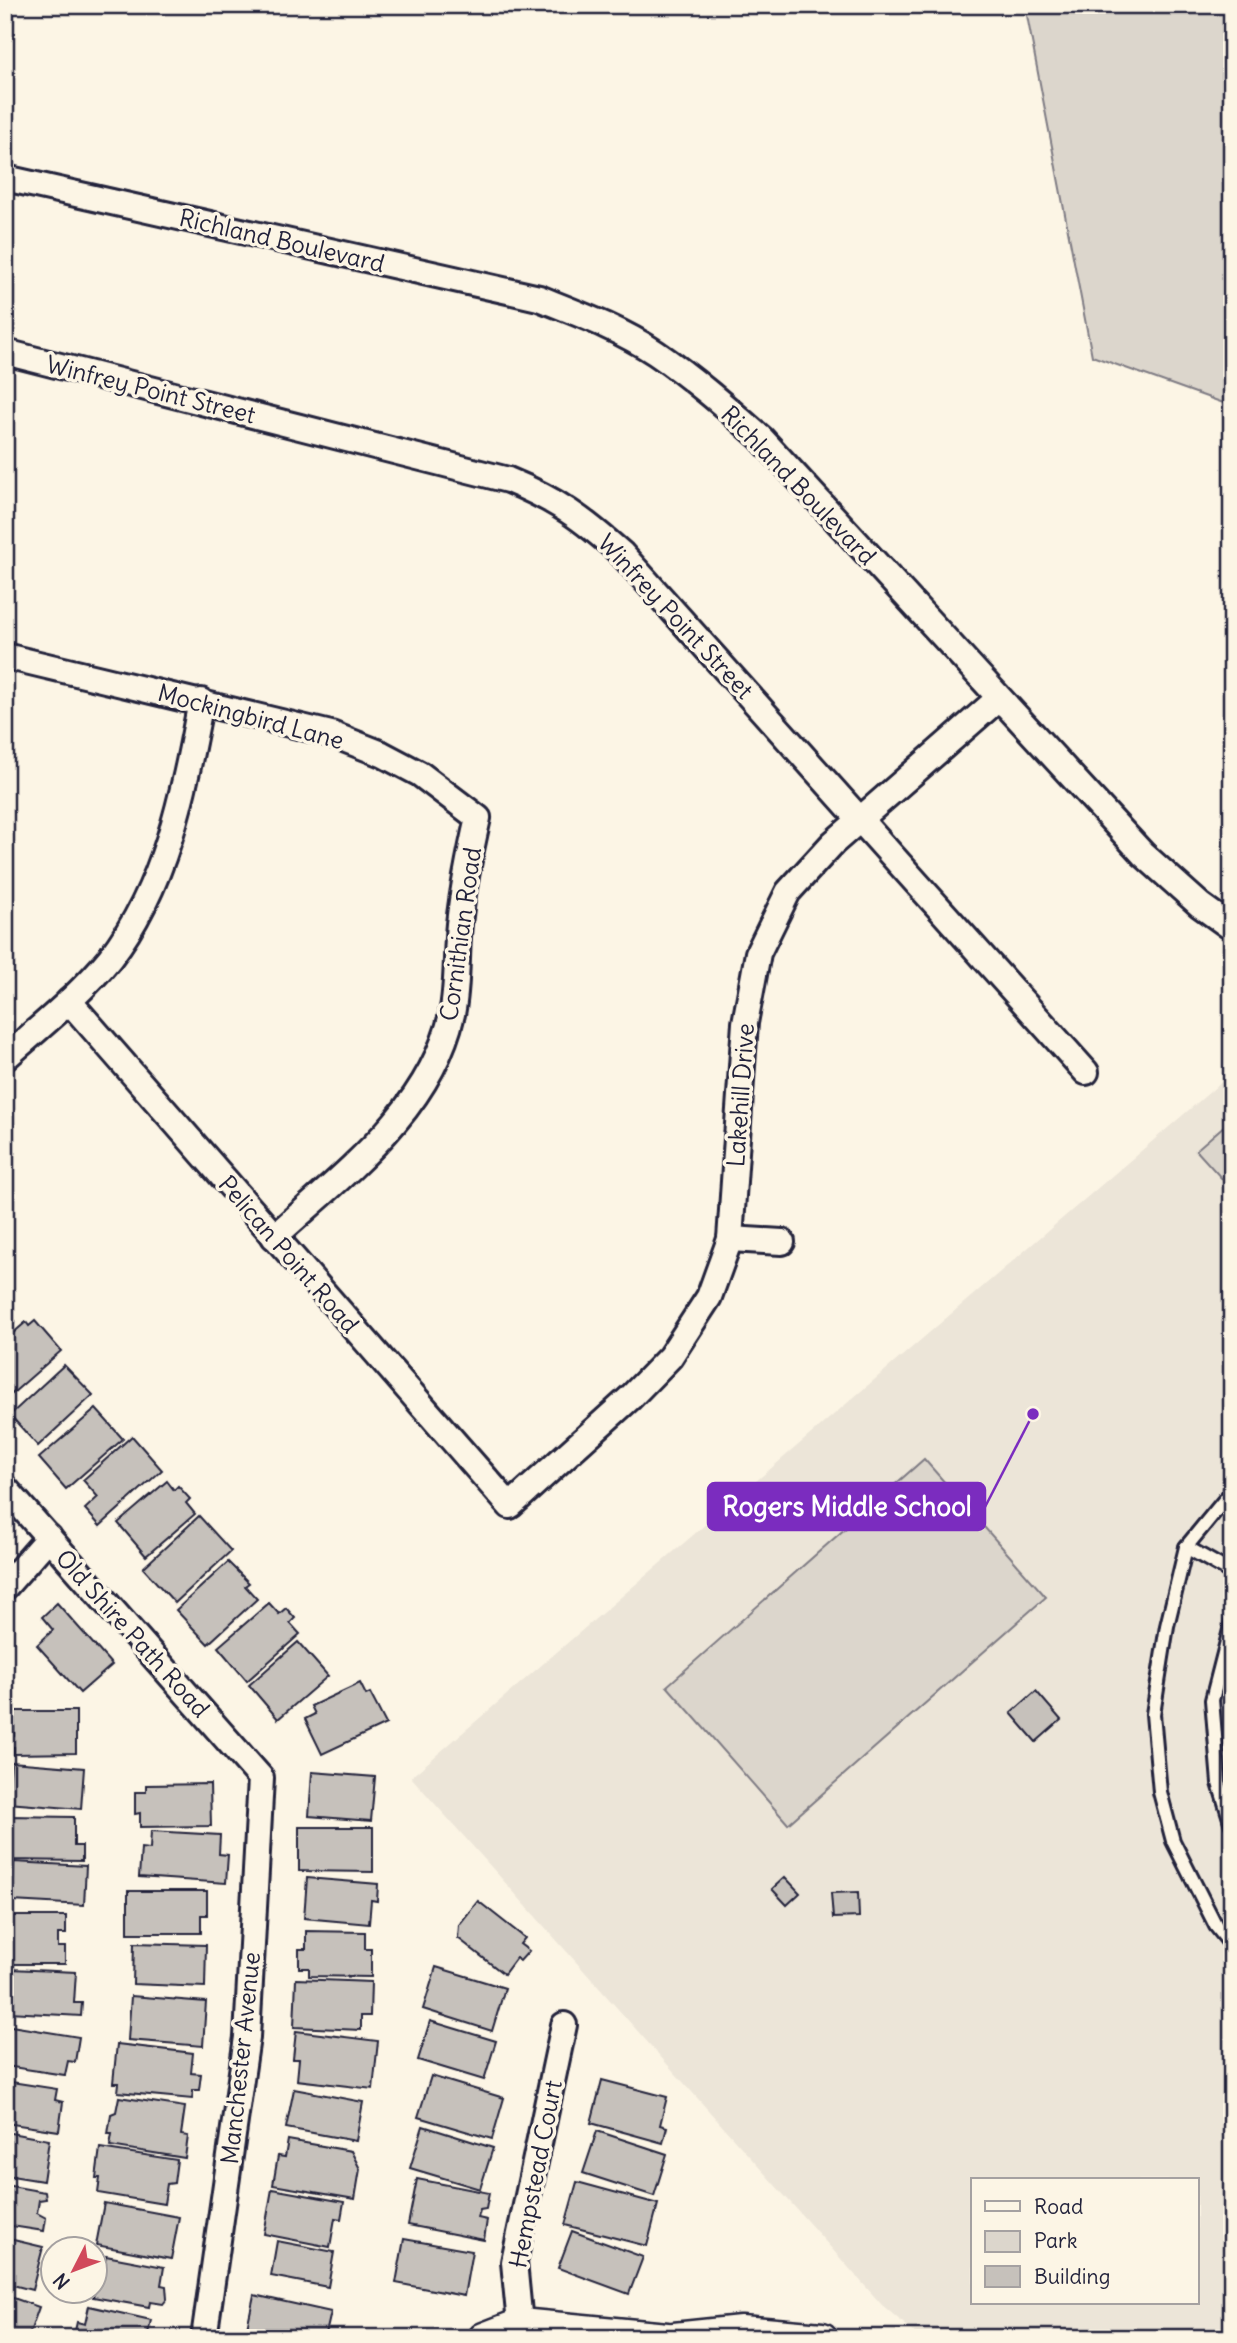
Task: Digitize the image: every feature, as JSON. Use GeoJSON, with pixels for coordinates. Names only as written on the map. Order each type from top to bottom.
{"type":"FeatureCollection","features":[{"type":"Feature","properties":{"kind":"street","name":"Richland Boulevard"},"geometry":{"type":"LineString","coordinates":[[5,178],[539,298],[599,322],[654,352],[704,388],[761,438],[1143,855],[1200,905],[1232,928]]}},
{"type":"Feature","properties":{"kind":"street","name":"Winfrey Point Street"},"geometry":{"type":"LineString","coordinates":[[5,352],[508,480],[551,497],[588,523],[622,554],[1086,1072]]}},
{"type":"Feature","properties":{"kind":"street","name":"Mockingbird Lane"},"geometry":{"type":"LineString","coordinates":[[5,656],[331,734],[382,754],[420,774],[478,818]]}},
{"type":"Feature","properties":{"kind":"street","name":"Lakehill Drive"},"geometry":{"type":"LineString","coordinates":[[510,1506],[631,1397],[670,1357],[709,1297],[730,1239],[745,1023],[758,953],[788,892],[833,843],[998,699]]}},
{"type":"Feature","properties":{"kind":"street"},"geometry":{"type":"LineString","coordinates":[[5,1058],[69,1001],[110,957],[138,913],[161,863],[181,804],[201,701]]}},
{"type":"Feature","properties":{"kind":"street","name":"Cornithian Road"},"geometry":{"type":"LineString","coordinates":[[274,1237],[369,1149],[407,1109],[436,1059],[452,1014],[465,880],[478,818]]}},
{"type":"Feature","properties":{"kind":"street","name":"Pelican Point Road"},"geometry":{"type":"LineString","coordinates":[[69,1001],[510,1506]]}},
{"type":"Feature","properties":{"kind":"street"},"geometry":{"type":"LineString","coordinates":[[730,1239],[782,1242]]}},
{"type":"Feature","properties":{"kind":"street","name":"Old Shire Path Road"},"geometry":{"type":"LineString","coordinates":[[5,1488],[261,1777]]}},
{"type":"Feature","properties":{"kind":"street"},"geometry":{"type":"LineString","coordinates":[[5,1587],[49,1538]]}},
{"type":"Feature","properties":{"kind":"street","name":"Manchester Avenue"},"geometry":{"type":"LineString","coordinates":[[204,2338],[247,2037],[261,1777]]}},
{"type":"Feature","properties":{"kind":"street","name":"Hempstead Court"},"geometry":{"type":"LineString","coordinates":[[520,2324],[514,2262],[564,2025]]}},
{"type":"Feature","properties":{"kind":"street"},"geometry":{"type":"LineString","coordinates":[[484,2338],[520,2324],[667,2338]]}},
{"type":"Feature","properties":{"kind":"street"},"geometry":{"type":"LineString","coordinates":[[674,2338],[741,2331],[822,2338]]}},
{"type":"Feature","properties":{"kind":"lane"},"geometry":{"type":"LineString","coordinates":[[1232,1491],[1186,1547],[1167,1626],[1153,1714],[1160,1792],[1173,1841],[1216,1926],[1232,1946]]}},
{"type":"Feature","properties":{"kind":"lane"},"geometry":{"type":"LineString","coordinates":[[1186,1547],[1232,1573]]}},
{"type":"Feature","properties":{"kind":"lane"},"geometry":{"type":"LineString","coordinates":[[1232,1622],[1212,1700],[1219,1783],[1232,1825]]}},
{"type":"Feature","properties":{"kind":"shaded area"},"geometry":{"type":"Polygon","coordinates":[[[1232,1073],[1232,2338],[921,2338],[882,2305],[411,1777],[1232,1073]]]}},
{"type":"Feature","properties":{"kind":"green space"},"geometry":{"type":"Polygon","coordinates":[[[1025,5],[1232,5],[1232,406],[1092,356],[1025,5]]]}},
{"type":"Feature","properties":{"kind":"green space"},"geometry":{"type":"Polygon","coordinates":[[[1232,1119],[1232,1190],[1196,1150],[1232,1119]]]}},
{"type":"Feature","properties":{"kind":"green space"},"geometry":{"type":"Polygon","coordinates":[[[924,1459],[1046,1597],[788,1824],[667,1686],[924,1459]]]}},
{"type":"Feature","properties":{"kind":"building"},"geometry":{"type":"Polygon","coordinates":[[[5,1299],[11,1306],[5,1311],[5,1299]]]}},
{"type":"Feature","properties":{"kind":"building"},"geometry":{"type":"Polygon","coordinates":[[[5,1311],[15,1321],[5,1330],[5,1311]]]}},
{"type":"Feature","properties":{"kind":"building"},"geometry":{"type":"Polygon","coordinates":[[[35,1321],[61,1351],[5,1400],[5,1340],[26,1322],[29,1326],[35,1321]]]}},
{"type":"Feature","properties":{"kind":"building"},"geometry":{"type":"Polygon","coordinates":[[[64,1365],[93,1395],[38,1446],[10,1415],[64,1365]]]}},
{"type":"Feature","properties":{"kind":"building"},"geometry":{"type":"Polygon","coordinates":[[[96,1409],[123,1439],[66,1489],[39,1458],[96,1409]]]}},
{"type":"Feature","properties":{"kind":"building"},"geometry":{"type":"Polygon","coordinates":[[[132,1436],[162,1470],[100,1526],[85,1509],[98,1497],[83,1480],[132,1436]]]}},
{"type":"Feature","properties":{"kind":"building"},"geometry":{"type":"Polygon","coordinates":[[[167,1481],[174,1490],[178,1486],[190,1499],[186,1503],[195,1514],[146,1556],[118,1523],[167,1481]]]}},
{"type":"Feature","properties":{"kind":"building"},"geometry":{"type":"Polygon","coordinates":[[[199,1516],[231,1551],[175,1603],[143,1568],[199,1516]]]}},
{"type":"Feature","properties":{"kind":"building"},"geometry":{"type":"Polygon","coordinates":[[[228,1562],[249,1583],[245,1586],[257,1599],[208,1644],[176,1610],[228,1562]]]}},
{"type":"Feature","properties":{"kind":"building"},"geometry":{"type":"Polygon","coordinates":[[[57,1603],[112,1665],[80,1693],[37,1645],[53,1630],[42,1617],[57,1603]]]}},
{"type":"Feature","properties":{"kind":"building"},"geometry":{"type":"Polygon","coordinates":[[[269,1603],[279,1614],[286,1608],[295,1618],[290,1623],[300,1634],[247,1681],[218,1647],[269,1603]]]}},
{"type":"Feature","properties":{"kind":"building"},"geometry":{"type":"Polygon","coordinates":[[[298,1642],[328,1676],[278,1719],[249,1685],[298,1642]]]}},
{"type":"Feature","properties":{"kind":"building"},"geometry":{"type":"Polygon","coordinates":[[[360,1683],[366,1695],[370,1693],[386,1724],[322,1754],[305,1719],[315,1714],[311,1706],[360,1683]]]}},
{"type":"Feature","properties":{"kind":"building"},"geometry":{"type":"Polygon","coordinates":[[[1036,1691],[1061,1720],[1036,1742],[1011,1713],[1036,1691]]]}},
{"type":"Feature","properties":{"kind":"building"},"geometry":{"type":"Polygon","coordinates":[[[14,1711],[76,1711],[76,1753],[14,1754],[14,1747],[7,1747],[7,1736],[14,1736],[14,1711]]]}},
{"type":"Feature","properties":{"kind":"building"},"geometry":{"type":"Polygon","coordinates":[[[11,1762],[84,1768],[81,1809],[8,1803],[11,1762]]]}},
{"type":"Feature","properties":{"kind":"building"},"geometry":{"type":"Polygon","coordinates":[[[312,1772],[375,1777],[371,1821],[309,1816],[312,1772]]]}},
{"type":"Feature","properties":{"kind":"building"},"geometry":{"type":"Polygon","coordinates":[[[210,1784],[211,1826],[140,1827],[140,1813],[135,1814],[135,1792],[146,1792],[146,1785],[210,1784]]]}},
{"type":"Feature","properties":{"kind":"building"},"geometry":{"type":"Polygon","coordinates":[[[8,1816],[74,1817],[74,1846],[82,1846],[82,1861],[8,1860],[8,1816]]]}},
{"type":"Feature","properties":{"kind":"building"},"geometry":{"type":"Polygon","coordinates":[[[299,1827],[373,1827],[373,1872],[299,1871],[299,1827]]]}},
{"type":"Feature","properties":{"kind":"building"},"geometry":{"type":"Polygon","coordinates":[[[151,1831],[220,1835],[219,1854],[228,1855],[226,1883],[139,1877],[141,1848],[150,1849],[151,1831]]]}},
{"type":"Feature","properties":{"kind":"building"},"geometry":{"type":"Polygon","coordinates":[[[14,1862],[86,1866],[84,1905],[12,1901],[14,1862]]]}},
{"type":"Feature","properties":{"kind":"building"},"geometry":{"type":"Polygon","coordinates":[[[785,1877],[800,1893],[787,1905],[772,1889],[785,1877]]]}},
{"type":"Feature","properties":{"kind":"building"},"geometry":{"type":"Polygon","coordinates":[[[307,1878],[378,1884],[377,1901],[371,1900],[369,1924],[304,1918],[307,1878]]]}},
{"type":"Feature","properties":{"kind":"building"},"geometry":{"type":"Polygon","coordinates":[[[128,1891],[207,1891],[207,1915],[201,1915],[201,1933],[128,1933],[128,1891]]]}},
{"type":"Feature","properties":{"kind":"building"},"geometry":{"type":"Polygon","coordinates":[[[858,1892],[859,1917],[833,1918],[831,1893],[858,1892]]]}},
{"type":"Feature","properties":{"kind":"building"},"geometry":{"type":"Polygon","coordinates":[[[478,1901],[525,1938],[520,1944],[529,1951],[520,1961],[516,1958],[504,1974],[458,1938],[459,1925],[478,1901]]]}},
{"type":"Feature","properties":{"kind":"building"},"geometry":{"type":"Polygon","coordinates":[[[5,1916],[66,1916],[66,1934],[58,1934],[58,1947],[65,1947],[65,1964],[5,1964],[5,1916]]]}},
{"type":"Feature","properties":{"kind":"building"},"geometry":{"type":"Polygon","coordinates":[[[306,1931],[365,1932],[365,1949],[371,1949],[371,1977],[309,1976],[309,1968],[299,1968],[299,1949],[306,1949],[306,1931]]]}},
{"type":"Feature","properties":{"kind":"building"},"geometry":{"type":"Polygon","coordinates":[[[134,1943],[206,1945],[205,1987],[133,1984],[134,1943]]]}},
{"type":"Feature","properties":{"kind":"building"},"geometry":{"type":"Polygon","coordinates":[[[436,1967],[505,1988],[492,2031],[423,2009],[436,1967]]]}},
{"type":"Feature","properties":{"kind":"building"},"geometry":{"type":"Polygon","coordinates":[[[11,1969],[76,1972],[74,2003],[82,2003],[81,2016],[9,2012],[11,1969]]]}},
{"type":"Feature","properties":{"kind":"building"},"geometry":{"type":"Polygon","coordinates":[[[296,1979],[371,1982],[370,2016],[361,2016],[361,2030],[294,2027],[296,1979]]]}},
{"type":"Feature","properties":{"kind":"building"},"geometry":{"type":"Polygon","coordinates":[[[131,1996],[206,2002],[203,2046],[128,2040],[131,1996]]]}},
{"type":"Feature","properties":{"kind":"building"},"geometry":{"type":"Polygon","coordinates":[[[430,2021],[496,2041],[484,2080],[418,2060],[430,2021]]]}},
{"type":"Feature","properties":{"kind":"building"},"geometry":{"type":"Polygon","coordinates":[[[5,2025],[79,2037],[75,2062],[68,2061],[65,2075],[5,2066],[5,2025]]]}},
{"type":"Feature","properties":{"kind":"building"},"geometry":{"type":"Polygon","coordinates":[[[296,2031],[378,2041],[373,2089],[297,2080],[299,2059],[293,2059],[296,2031]]]}},
{"type":"Feature","properties":{"kind":"building"},"geometry":{"type":"Polygon","coordinates":[[[117,2044],[193,2053],[191,2073],[201,2074],[199,2090],[193,2090],[192,2099],[118,2092],[119,2083],[113,2083],[117,2044]]]}},
{"type":"Feature","properties":{"kind":"building"},"geometry":{"type":"Polygon","coordinates":[[[431,2076],[504,2098],[492,2139],[418,2117],[431,2076]]]}},
{"type":"Feature","properties":{"kind":"building"},"geometry":{"type":"Polygon","coordinates":[[[602,2080],[667,2097],[660,2125],[667,2127],[663,2143],[591,2123],[602,2080]]]}},
{"type":"Feature","properties":{"kind":"building"},"geometry":{"type":"Polygon","coordinates":[[[5,2081],[57,2089],[55,2100],[63,2102],[59,2131],[5,2123],[5,2081]]]}},
{"type":"Feature","properties":{"kind":"building"},"geometry":{"type":"Polygon","coordinates":[[[294,2089],[363,2102],[356,2141],[286,2128],[294,2089]]]}},
{"type":"Feature","properties":{"kind":"building"},"geometry":{"type":"Polygon","coordinates":[[[119,2097],[185,2107],[181,2135],[188,2136],[185,2158],[110,2146],[112,2134],[108,2134],[111,2114],[116,2112],[119,2097]]]}},
{"type":"Feature","properties":{"kind":"building"},"geometry":{"type":"Polygon","coordinates":[[[423,2126],[493,2148],[480,2189],[410,2168],[423,2126]]]}},
{"type":"Feature","properties":{"kind":"building"},"geometry":{"type":"Polygon","coordinates":[[[597,2131],[667,2154],[654,2196],[583,2173],[597,2131]]]}},
{"type":"Feature","properties":{"kind":"building"},"geometry":{"type":"Polygon","coordinates":[[[5,2132],[49,2140],[43,2181],[5,2175],[5,2132]]]}},
{"type":"Feature","properties":{"kind":"building"},"geometry":{"type":"Polygon","coordinates":[[[288,2140],[351,2151],[360,2169],[355,2199],[273,2185],[278,2156],[285,2157],[288,2140]]]}},
{"type":"Feature","properties":{"kind":"building"},"geometry":{"type":"Polygon","coordinates":[[[100,2148],[177,2160],[174,2183],[167,2184],[164,2204],[98,2193],[100,2178],[96,2178],[100,2148]]]}},
{"type":"Feature","properties":{"kind":"building"},"geometry":{"type":"Polygon","coordinates":[[[417,2179],[489,2193],[486,2209],[480,2210],[478,2218],[487,2220],[484,2240],[408,2225],[417,2179]]]}},
{"type":"Feature","properties":{"kind":"building"},"geometry":{"type":"Polygon","coordinates":[[[577,2182],[658,2204],[647,2246],[565,2225],[577,2182]]]}},
{"type":"Feature","properties":{"kind":"building"},"geometry":{"type":"Polygon","coordinates":[[[5,2185],[45,2192],[46,2199],[39,2200],[37,2213],[46,2218],[44,2231],[5,2225],[5,2185]]]}},
{"type":"Feature","properties":{"kind":"building"},"geometry":{"type":"Polygon","coordinates":[[[272,2189],[344,2202],[341,2219],[335,2218],[330,2247],[264,2234],[272,2189]]]}},
{"type":"Feature","properties":{"kind":"building"},"geometry":{"type":"Polygon","coordinates":[[[104,2203],[179,2217],[171,2259],[108,2247],[108,2234],[98,2234],[104,2203]]]}},
{"type":"Feature","properties":{"kind":"building"},"geometry":{"type":"Polygon","coordinates":[[[572,2231],[643,2257],[629,2294],[558,2268],[572,2231]]]}},
{"type":"Feature","properties":{"kind":"building"},"geometry":{"type":"Polygon","coordinates":[[[5,2238],[38,2246],[38,2267],[32,2290],[5,2283],[5,2238]]]}},
{"type":"Feature","properties":{"kind":"building"},"geometry":{"type":"Polygon","coordinates":[[[404,2239],[472,2251],[464,2296],[396,2283],[404,2239]]]}},
{"type":"Feature","properties":{"kind":"building"},"geometry":{"type":"Polygon","coordinates":[[[277,2241],[334,2252],[328,2287],[271,2276],[277,2241]]]}},
{"type":"Feature","properties":{"kind":"building"},"geometry":{"type":"Polygon","coordinates":[[[108,2256],[164,2267],[161,2285],[166,2286],[167,2299],[163,2304],[150,2302],[149,2307],[108,2300],[108,2256]]]}},
{"type":"Feature","properties":{"kind":"building"},"geometry":{"type":"Polygon","coordinates":[[[5,2295],[39,2307],[28,2338],[5,2338],[5,2295]]]}},
{"type":"Feature","properties":{"kind":"building"},"geometry":{"type":"Polygon","coordinates":[[[254,2295],[331,2312],[325,2338],[245,2337],[254,2295]]]}},
{"type":"Feature","properties":{"kind":"building"},"geometry":{"type":"Polygon","coordinates":[[[89,2306],[151,2320],[147,2338],[74,2335],[77,2322],[85,2324],[89,2306]]]}},
{"type":"Feature","properties":{"kind":"place","name":"Rogers Middle School"},"geometry":{"type":"Point","coordinates":[1033,1414]}}]}
